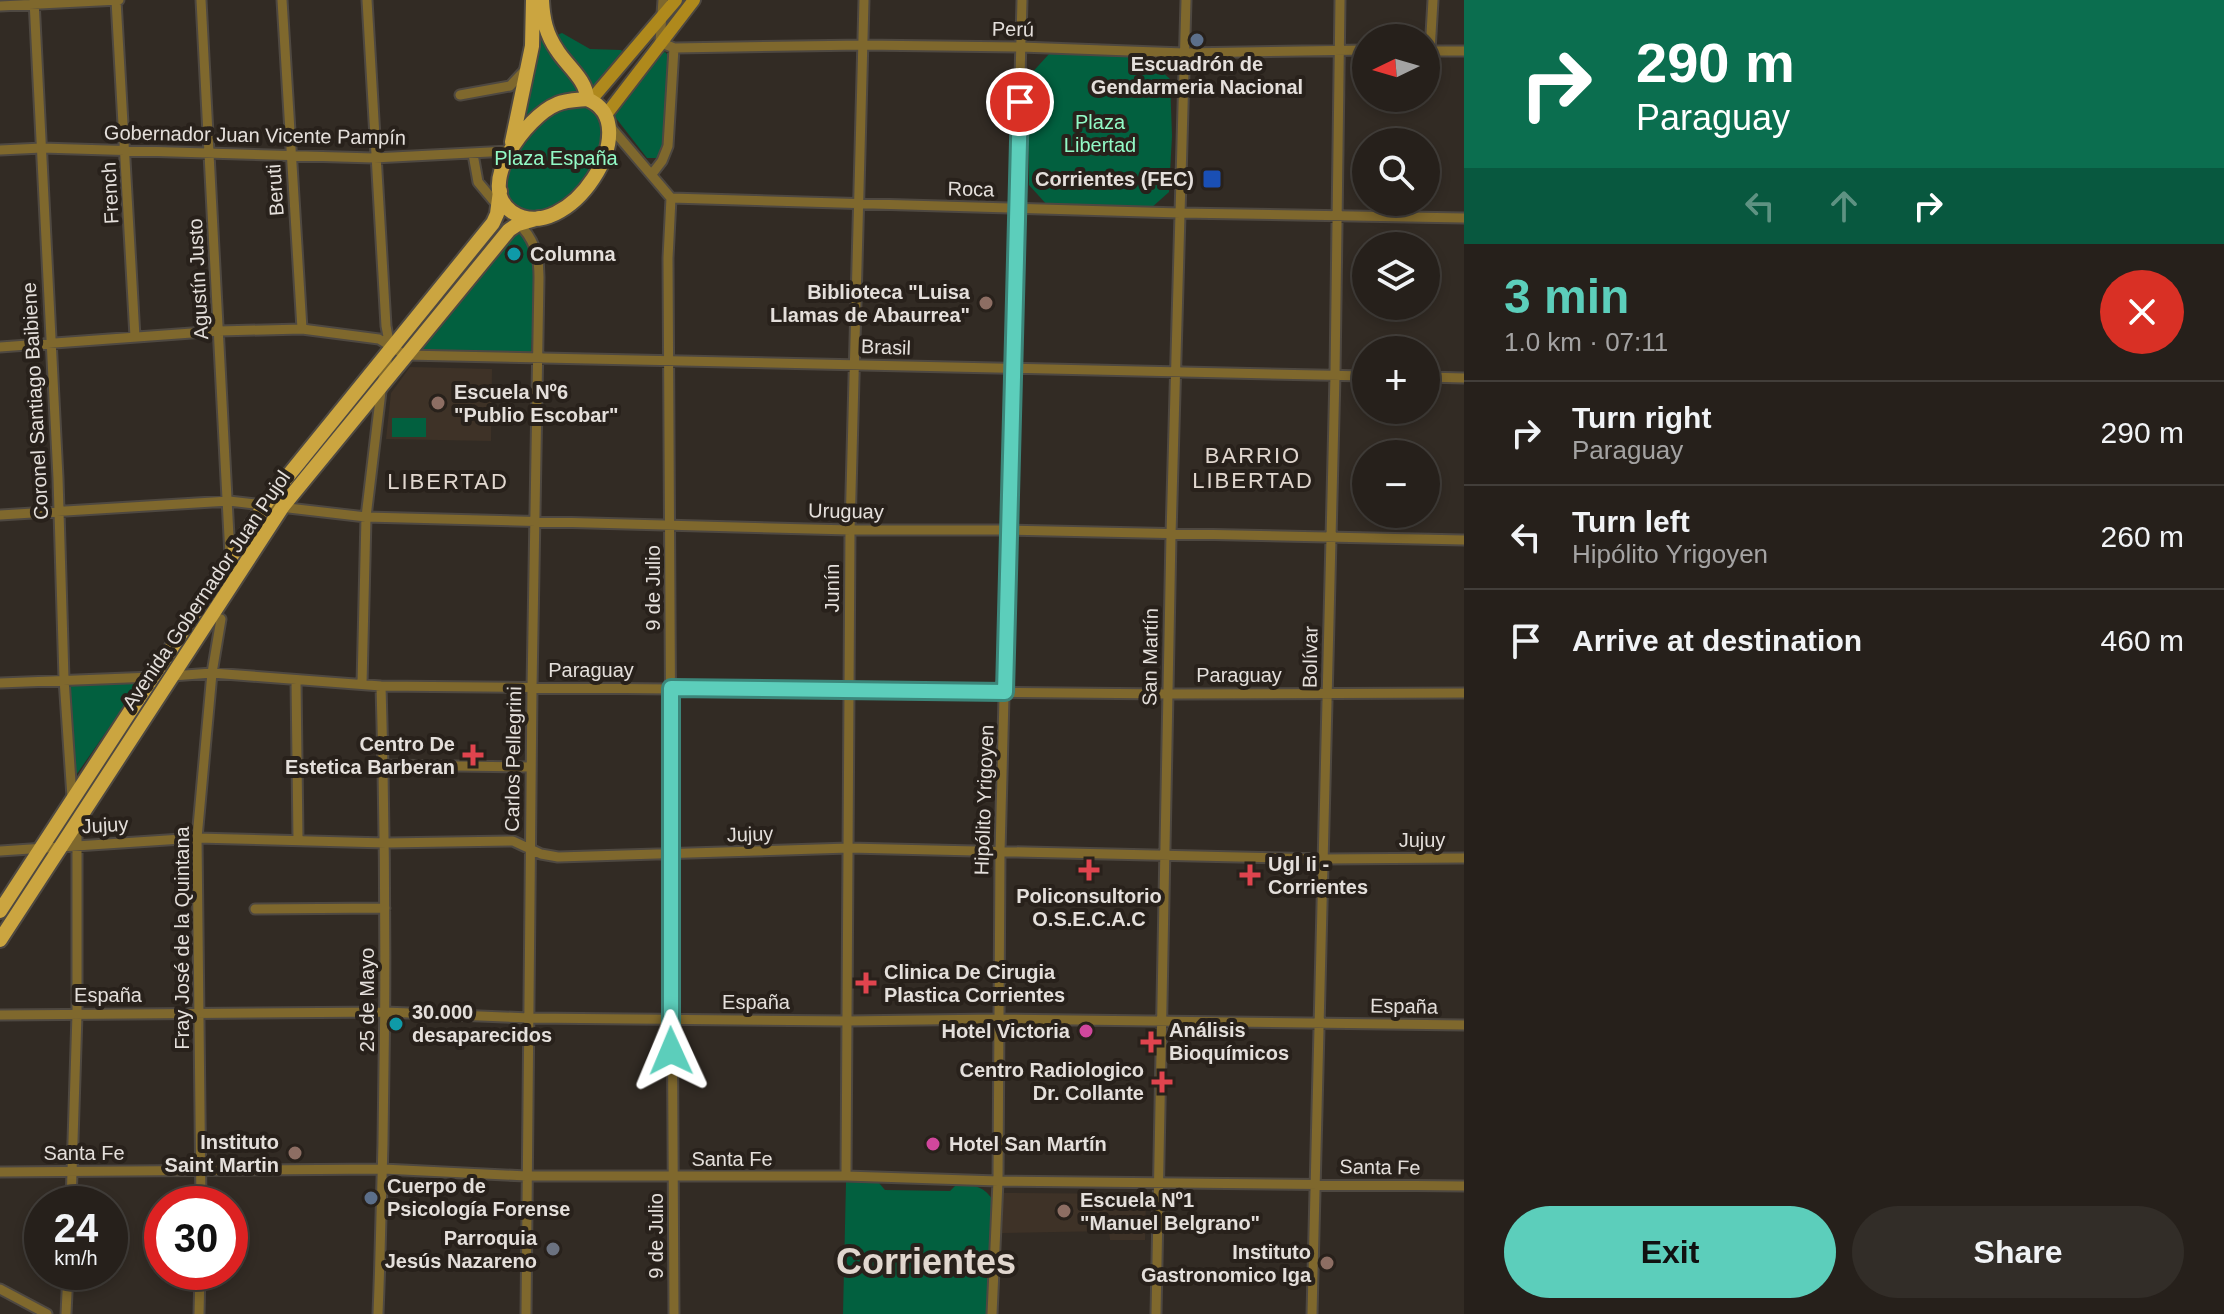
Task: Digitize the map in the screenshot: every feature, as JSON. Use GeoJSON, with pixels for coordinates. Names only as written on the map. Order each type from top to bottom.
{"type":"FeatureCollection","features":[{"type":"Feature","properties":{"kind":"main road"},"geometry":{"type":"LineString","coordinates":[[533,0],[532,46],[500,191],[510,214],[527,218],[539,218],[566,207],[589,185],[604,157],[607,120],[660,42],[694,0]]}},
{"type":"Feature","properties":{"kind":"main road"},"geometry":{"type":"LineString","coordinates":[[542,0],[550,38],[585,87],[589,100],[601,108],[607,120]]}},
{"type":"Feature","properties":{"kind":"main road"},"geometry":{"type":"LineString","coordinates":[[510,149],[522,132],[546,110],[557,104],[589,100],[676,0]]}},
{"type":"Feature","properties":{"kind":"main road","name":"Avenida Gobernador Juan Pujol"},"geometry":{"type":"LineString","coordinates":[[0,940],[77,820],[161,676],[168,652],[266,503],[493,223],[510,214]]}},
{"type":"Feature","properties":{"kind":"main road","name":"Avenida Gobernador Juan Pujol"},"geometry":{"type":"LineString","coordinates":[[0,911],[72,800],[283,506],[509,230],[510,214]]}},
{"type":"Feature","properties":{"kind":"street"},"geometry":{"type":"LineString","coordinates":[[0,6],[117,0]]}},
{"type":"Feature","properties":{"kind":"street","name":"French"},"geometry":{"type":"LineString","coordinates":[[117,0],[135,337]]}},
{"type":"Feature","properties":{"kind":"street","name":"Agustín Justo"},"geometry":{"type":"LineString","coordinates":[[201,0],[230,556]]}},
{"type":"Feature","properties":{"kind":"street","name":"Beruti"},"geometry":{"type":"LineString","coordinates":[[282,0],[302,329]]}},
{"type":"Feature","properties":{"kind":"street"},"geometry":{"type":"LineString","coordinates":[[362,684],[366,517],[382,383],[390,347],[374,158],[367,0]]}},
{"type":"Feature","properties":{"kind":"street"},"geometry":{"type":"LineString","coordinates":[[660,42],[663,0]]}},
{"type":"Feature","properties":{"kind":"street","name":"Junín"},"geometry":{"type":"LineString","coordinates":[[846,1176],[850,530],[864,0]]}},
{"type":"Feature","properties":{"kind":"street","name":"Hipólito Yrigoyen"},"geometry":{"type":"LineString","coordinates":[[992,1314],[998,1181],[1000,852],[1022,0]]}},
{"type":"Feature","properties":{"kind":"street","name":"San Martín"},"geometry":{"type":"LineString","coordinates":[[1156,1314],[1171,535],[1186,0]]}},
{"type":"Feature","properties":{"kind":"street","name":"Bolívar"},"geometry":{"type":"LineString","coordinates":[[1312,1314],[1335,375],[1340,0]]}},
{"type":"Feature","properties":{"kind":"street"},"geometry":{"type":"LineString","coordinates":[[1431,24],[1433,0]]}},
{"type":"Feature","properties":{"kind":"street","name":"Coronel Santiago Baibiene"},"geometry":{"type":"LineString","coordinates":[[34,2],[59,510],[64,679],[72,800],[77,820],[77,1014],[72,1186]]}},
{"type":"Feature","properties":{"kind":"street","name":"Perú"},"geometry":{"type":"LineString","coordinates":[[660,42],[674,48],[863,45],[1184,53],[1352,50]]}},
{"type":"Feature","properties":{"kind":"street"},"geometry":{"type":"LineString","coordinates":[[652,174],[668,146],[674,48]]}},
{"type":"Feature","properties":{"kind":"street"},"geometry":{"type":"LineString","coordinates":[[1440,51],[1464,51]]}},
{"type":"Feature","properties":{"kind":"street"},"geometry":{"type":"LineString","coordinates":[[460,95],[510,86],[528,66]]}},
{"type":"Feature","properties":{"kind":"street"},"geometry":{"type":"LineString","coordinates":[[607,120],[671,198]]}},
{"type":"Feature","properties":{"kind":"street","name":"Gobernador Juan Vicente Pampín"},"geometry":{"type":"LineString","coordinates":[[0,150],[42,148],[374,158],[473,154],[510,149]]}},
{"type":"Feature","properties":{"kind":"street","name":"Carlos Pellegrini"},"geometry":{"type":"LineString","coordinates":[[473,154],[478,182],[525,229],[539,256],[526,1314]]}},
{"type":"Feature","properties":{"kind":"street","name":"Roca"},"geometry":{"type":"LineString","coordinates":[[671,198],[1464,218]]}},
{"type":"Feature","properties":{"kind":"street","name":"9 de Julio"},"geometry":{"type":"LineString","coordinates":[[671,198],[668,258],[674,1314]]}},
{"type":"Feature","properties":{"kind":"street"},"geometry":{"type":"LineString","coordinates":[[0,347],[219,331],[302,329],[379,339],[405,355]]}},
{"type":"Feature","properties":{"kind":"street","name":"Brasil"},"geometry":{"type":"LineString","coordinates":[[405,355],[1352,376]]}},
{"type":"Feature","properties":{"kind":"street"},"geometry":{"type":"LineString","coordinates":[[1440,377],[1464,378]]}},
{"type":"Feature","properties":{"kind":"street","name":"Uruguay"},"geometry":{"type":"LineString","coordinates":[[0,515],[229,501],[366,517],[850,530],[1009,530],[1464,540]]}},
{"type":"Feature","properties":{"kind":"street","name":"Fray José de la Quintana"},"geometry":{"type":"LineString","coordinates":[[202,1186],[197,838],[212,673],[221,619]]}},
{"type":"Feature","properties":{"kind":"street","name":"Paraguay"},"geometry":{"type":"LineString","coordinates":[[0,683],[212,673],[381,686],[1168,694],[1464,693]]}},
{"type":"Feature","properties":{"kind":"street"},"geometry":{"type":"LineString","coordinates":[[296,680],[298,839]]}},
{"type":"Feature","properties":{"kind":"street","name":"25 de Mayo"},"geometry":{"type":"LineString","coordinates":[[378,1314],[383,1169],[386,843],[381,686]]}},
{"type":"Feature","properties":{"kind":"street"},"geometry":{"type":"LineString","coordinates":[[383,765],[531,767]]}},
{"type":"Feature","properties":{"kind":"street","name":"Jujuy"},"geometry":{"type":"LineString","coordinates":[[0,851],[197,838],[386,843],[513,841],[530,850],[558,857],[849,848],[1323,859],[1464,858]]}},
{"type":"Feature","properties":{"kind":"street"},"geometry":{"type":"LineString","coordinates":[[255,909],[385,908]]}},
{"type":"Feature","properties":{"kind":"street","name":"España"},"geometry":{"type":"LineString","coordinates":[[0,1015],[385,1012],[671,1020],[997,1019],[1464,1025]]}},
{"type":"Feature","properties":{"kind":"street","name":"Santa Fe"},"geometry":{"type":"LineString","coordinates":[[0,1172],[383,1169],[526,1176],[846,1176],[998,1181],[1464,1186]]}},
{"type":"Feature","properties":{"kind":"street"},"geometry":{"type":"LineString","coordinates":[[0,1289],[47,1314]]}},
{"type":"Feature","properties":{"kind":"street"},"geometry":{"type":"LineString","coordinates":[[66,1314],[67,1290]]}},
{"type":"Feature","properties":{"kind":"street"},"geometry":{"type":"LineString","coordinates":[[199,1314],[200,1290]]}},
{"type":"Feature","properties":{"kind":"shaded area","name":"Escuela Nº6 \"Publio Escobar\""},"geometry":{"type":"Polygon","coordinates":[[[410,367],[492,369],[491,441],[386,439],[391,393],[410,367]]]}},
{"type":"Feature","properties":{"kind":"shaded area","name":"Escuela Nº1 \"Manuel Belgrano\""},"geometry":{"type":"Polygon","coordinates":[[[1003,1193],[1143,1194],[1143,1201],[1146,1201],[1145,1240],[1110,1240],[1109,1231],[1002,1233],[1003,1193]]]}},
{"type":"Feature","properties":{"kind":"green space"},"geometry":{"type":"Polygon","coordinates":[[[537,9],[579,90],[577,94],[526,119],[522,118],[537,9]]]}},
{"type":"Feature","properties":{"kind":"green space"},"geometry":{"type":"Polygon","coordinates":[[[562,33],[590,49],[621,50],[624,53],[595,86],[591,85],[559,44],[557,35],[562,33]]]}},
{"type":"Feature","properties":{"kind":"green space"},"geometry":{"type":"Polygon","coordinates":[[[665,52],[670,57],[666,148],[659,158],[647,158],[612,113],[657,55],[665,52]]]}},
{"type":"Feature","properties":{"kind":"green space","name":"Plaza Libertad"},"geometry":{"type":"Polygon","coordinates":[[[1049,54],[1146,57],[1170,79],[1172,136],[1169,192],[1150,209],[1048,206],[1029,185],[1029,76],[1049,54]]]}},
{"type":"Feature","properties":{"kind":"green space","name":"Plaza España"},"geometry":{"type":"Polygon","coordinates":[[[585,105],[597,112],[605,139],[589,179],[555,209],[525,213],[511,203],[506,189],[510,162],[518,147],[549,113],[559,108],[585,105]]]}},
{"type":"Feature","properties":{"kind":"green space"},"geometry":{"type":"Polygon","coordinates":[[[517,232],[525,239],[534,268],[531,353],[414,351],[508,237],[517,232]]]}},
{"type":"Feature","properties":{"kind":"green space"},"geometry":{"type":"Polygon","coordinates":[[[392,418],[426,418],[426,437],[392,437],[392,418]]]}},
{"type":"Feature","properties":{"kind":"green space"},"geometry":{"type":"Polygon","coordinates":[[[141,682],[74,778],[68,686],[141,682]]]}},
{"type":"Feature","properties":{"kind":"green space"},"geometry":{"type":"Polygon","coordinates":[[[846,1182],[879,1183],[885,1190],[950,1191],[956,1185],[962,1185],[985,1191],[992,1199],[989,1314],[843,1314],[846,1182]]]}},
{"type":"Feature","properties":{"kind":"place","name":"Escuadrón de Gendarmeria Nacional"},"geometry":{"type":"Point","coordinates":[1197,40]}},
{"type":"Feature","properties":{"kind":"place","name":"Corrientes (FEC)"},"geometry":{"type":"Point","coordinates":[1212,179]}},
{"type":"Feature","properties":{"kind":"place","name":"Columna"},"geometry":{"type":"Point","coordinates":[514,254]}},
{"type":"Feature","properties":{"kind":"place","name":"Biblioteca \"Luisa Llamas de Abaurrea\""},"geometry":{"type":"Point","coordinates":[986,303]}},
{"type":"Feature","properties":{"kind":"place","name":"Escuela Nº6 \"Publio Escobar\""},"geometry":{"type":"Point","coordinates":[438,403]}},
{"type":"Feature","properties":{"kind":"place","name":"Centro De Estetica Barberan"},"geometry":{"type":"Point","coordinates":[473,755]}},
{"type":"Feature","properties":{"kind":"place","name":"Policonsultorio O.S.E.C.A.C"},"geometry":{"type":"Point","coordinates":[1089,870]}},
{"type":"Feature","properties":{"kind":"place","name":"Ugl Ii - Corrientes"},"geometry":{"type":"Point","coordinates":[1250,875]}},
{"type":"Feature","properties":{"kind":"place","name":"Clinica De Cirugia Plastica Corrientes"},"geometry":{"type":"Point","coordinates":[866,983]}},
{"type":"Feature","properties":{"kind":"place","name":"30.000 desaparecidos"},"geometry":{"type":"Point","coordinates":[396,1024]}},
{"type":"Feature","properties":{"kind":"place","name":"Hotel Victoria"},"geometry":{"type":"Point","coordinates":[1086,1031]}},
{"type":"Feature","properties":{"kind":"place","name":"Análisis Bioquímicos"},"geometry":{"type":"Point","coordinates":[1151,1042]}},
{"type":"Feature","properties":{"kind":"place","name":"Centro Radiologico Dr. Collante"},"geometry":{"type":"Point","coordinates":[1162,1082]}},
{"type":"Feature","properties":{"kind":"place","name":"Hotel San Martín"},"geometry":{"type":"Point","coordinates":[933,1144]}},
{"type":"Feature","properties":{"kind":"place","name":"Instituto Saint Martin"},"geometry":{"type":"Point","coordinates":[295,1153]}},
{"type":"Feature","properties":{"kind":"place","name":"Cuerpo de Psicología Forense"},"geometry":{"type":"Point","coordinates":[371,1198]}},
{"type":"Feature","properties":{"kind":"place","name":"Escuela Nº1 \"Manuel Belgrano\""},"geometry":{"type":"Point","coordinates":[1064,1211]}},
{"type":"Feature","properties":{"kind":"place","name":"Parroquia Jesús Nazareno"},"geometry":{"type":"Point","coordinates":[553,1249]}},
{"type":"Feature","properties":{"kind":"place","name":"Instituto Gastronomico Iga"},"geometry":{"type":"Point","coordinates":[1327,1263]}},
{"type":"Feature","properties":{"kind":"district","name":"BARRIO LIBERTAD"},"geometry":{"type":"Point","coordinates":[1253,468]}},
{"type":"Feature","properties":{"kind":"district","name":"LIBERTAD"},"geometry":{"type":"Point","coordinates":[448,481]}},
{"type":"Feature","properties":{"kind":"district","name":"Corrientes"},"geometry":{"type":"Point","coordinates":[926,1261]}},
{"type":"Feature","properties":{"kind":"route"},"geometry":{"type":"LineString","coordinates":[[671,1051],[671,688],[1005,692],[1020,102]]}}]}
